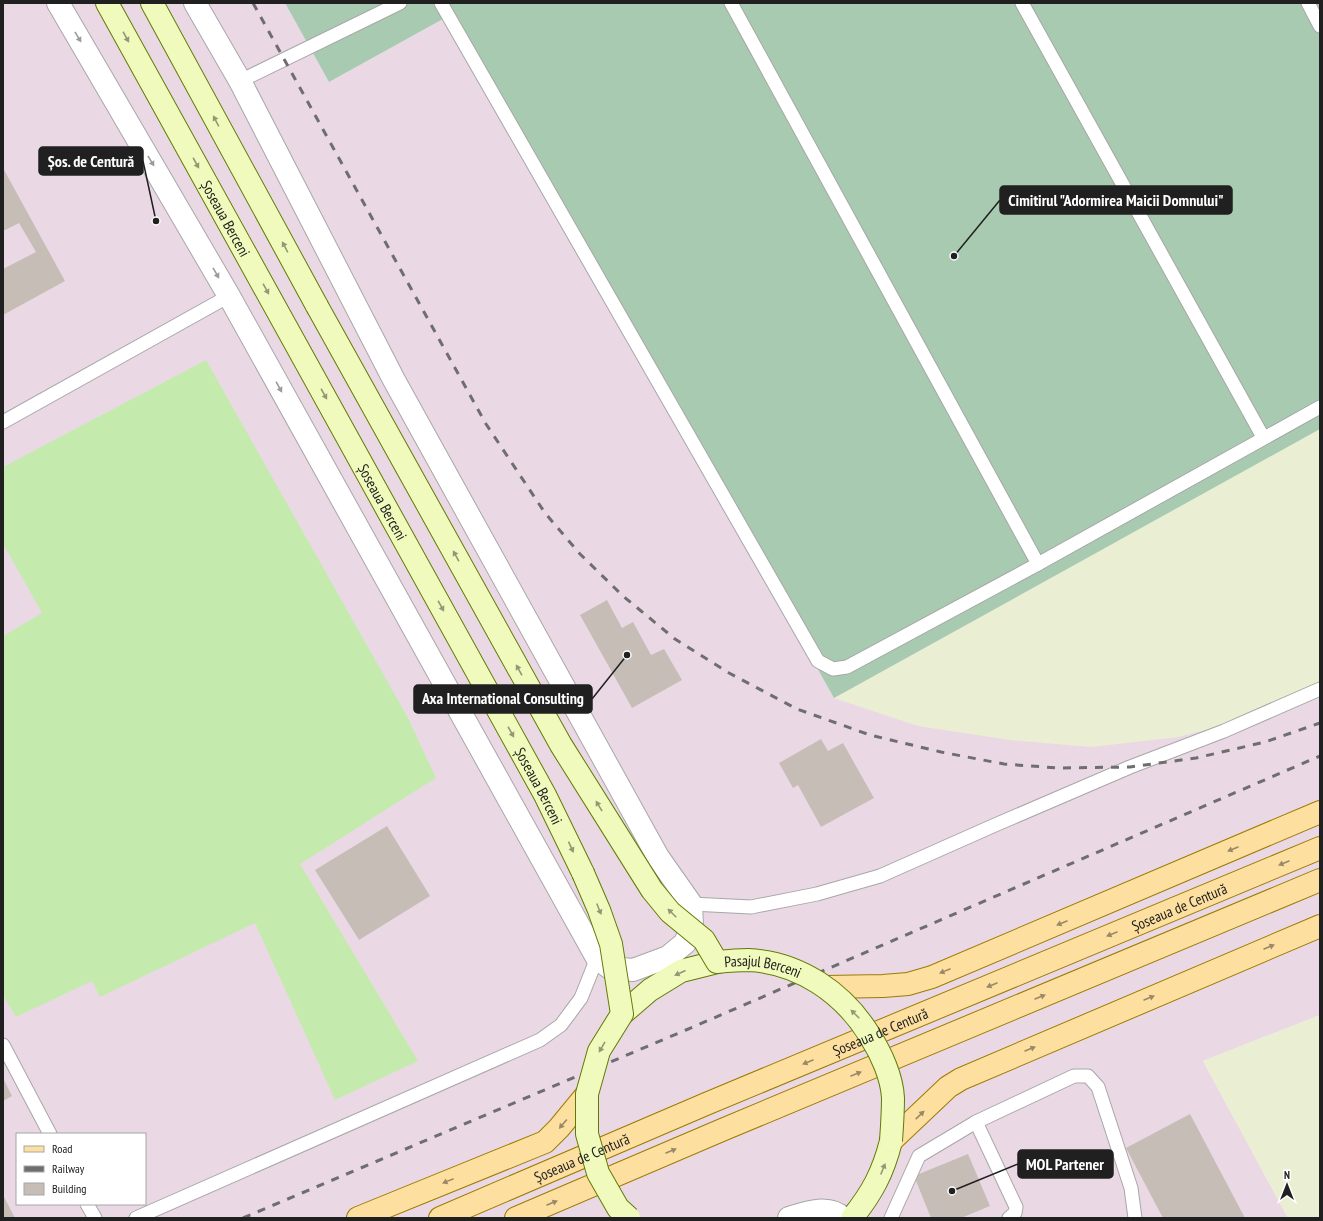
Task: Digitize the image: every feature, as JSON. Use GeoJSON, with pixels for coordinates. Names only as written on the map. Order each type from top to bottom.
{"type":"FeatureCollection","features":[{"type":"Feature","properties":{"kind":"main road","name":"Șoseaua Berceni"},"geometry":{"type":"LineString","coordinates":[[107,3],[538,781],[565,835],[599,910],[611,944],[622,1014]]}},
{"type":"Feature","properties":{"kind":"main road"},"geometry":{"type":"LineString","coordinates":[[152,3],[317,306],[561,745],[652,890],[670,912],[704,940],[717,962]]}},
{"type":"Feature","properties":{"kind":"main road"},"geometry":{"type":"LineString","coordinates":[[826,987],[908,984],[932,977],[1320,812]]}},
{"type":"Feature","properties":{"kind":"main road","name":"Șoseaua de Centură"},"geometry":{"type":"LineString","coordinates":[[440,1218],[706,1104],[1320,848]]}},
{"type":"Feature","properties":{"kind":"main road","name":"Șoseaua de Centură"},"geometry":{"type":"LineString","coordinates":[[516,1218],[722,1130],[1320,880]]}},
{"type":"Feature","properties":{"kind":"main road"},"geometry":{"type":"LineString","coordinates":[[891,1141],[948,1088],[961,1079],[1320,926]]}},
{"type":"Feature","properties":{"kind":"main road","name":"Pasajul Berceni"},"geometry":{"type":"LineString","coordinates":[[629,1218],[618,1208],[598,1173],[587,1134],[587,1094],[599,1051],[622,1014],[650,990],[682,972],[717,962],[748,960],[767,963],[803,974],[826,987],[859,1017],[882,1054],[893,1097],[891,1141],[886,1160],[870,1195],[852,1218]]}},
{"type":"Feature","properties":{"kind":"main road"},"geometry":{"type":"LineString","coordinates":[[358,1218],[544,1142],[560,1128],[587,1094]]}},
{"type":"Feature","properties":{"kind":"main road"},"geometry":{"type":"LineString","coordinates":[[868,1218],[870,1195]]}},
{"type":"Feature","properties":{"kind":"street"},"geometry":{"type":"LineString","coordinates":[[58,3],[228,296],[597,958],[610,968],[633,970],[668,957],[686,943],[692,926],[691,904],[658,857],[394,380],[240,81],[195,3]]}},
{"type":"Feature","properties":{"kind":"street"},"geometry":{"type":"LineString","coordinates":[[788,1218],[815,1210],[839,1214],[843,1218]]}},
{"type":"Feature","properties":{"kind":"lane"},"geometry":{"type":"LineString","coordinates":[[240,81],[400,3]]}},
{"type":"Feature","properties":{"kind":"lane"},"geometry":{"type":"LineString","coordinates":[[442,3],[818,661],[833,669],[847,667],[1038,564],[1263,437],[1320,407]]}},
{"type":"Feature","properties":{"kind":"lane"},"geometry":{"type":"LineString","coordinates":[[731,3],[1038,564]]}},
{"type":"Feature","properties":{"kind":"lane"},"geometry":{"type":"LineString","coordinates":[[1022,3],[1263,437]]}},
{"type":"Feature","properties":{"kind":"lane"},"geometry":{"type":"LineString","coordinates":[[1308,3],[1320,26]]}},
{"type":"Feature","properties":{"kind":"lane"},"geometry":{"type":"LineString","coordinates":[[3,422],[228,296]]}},
{"type":"Feature","properties":{"kind":"lane"},"geometry":{"type":"LineString","coordinates":[[691,904],[751,907],[818,894],[880,876],[1130,767],[1224,731],[1320,689]]}},
{"type":"Feature","properties":{"kind":"lane"},"geometry":{"type":"LineString","coordinates":[[136,1218],[540,1040],[562,1025],[581,998],[597,958]]}},
{"type":"Feature","properties":{"kind":"lane"},"geometry":{"type":"LineString","coordinates":[[3,1045],[49,1133]]}},
{"type":"Feature","properties":{"kind":"lane"},"geometry":{"type":"LineString","coordinates":[[892,1218],[919,1156],[976,1122],[1074,1076],[1088,1076],[1098,1087],[1131,1188],[1135,1218]]}},
{"type":"Feature","properties":{"kind":"lane"},"geometry":{"type":"LineString","coordinates":[[976,1122],[1016,1207],[1015,1213],[1009,1218]]}},
{"type":"Feature","properties":{"kind":"lane"},"geometry":{"type":"LineString","coordinates":[[88,1205],[95,1218]]}},
{"type":"Feature","properties":{"kind":"shaded area"},"geometry":{"type":"Polygon","coordinates":[[[3,3],[285,3],[329,82],[452,14],[1320,692],[1320,1015],[1203,1061],[1288,1218],[3,1218],[3,3]]]}},
{"type":"Feature","properties":{"kind":"green space"},"geometry":{"type":"Polygon","coordinates":[[[285,3],[1320,3],[1320,429],[834,698],[452,14],[329,82],[285,3]]]}},
{"type":"Feature","properties":{"kind":"green space"},"geometry":{"type":"Polygon","coordinates":[[[206,360],[408,718],[436,778],[300,864],[418,1061],[335,1100],[255,923],[100,997],[92,981],[16,1017],[3,995],[3,636],[42,613],[3,544],[3,467],[206,360]]]}},
{"type":"Feature","properties":{"kind":"green space"},"geometry":{"type":"Polygon","coordinates":[[[1320,429],[1320,692],[1270,713],[1178,737],[1091,747],[1010,740],[918,726],[834,698],[1320,429]]]}},
{"type":"Feature","properties":{"kind":"green space"},"geometry":{"type":"Polygon","coordinates":[[[1320,1015],[1320,1218],[1288,1218],[1203,1061],[1320,1015]]]}},
{"type":"Feature","properties":{"kind":"building"},"geometry":{"type":"Polygon","coordinates":[[[3,168],[65,281],[3,315],[3,269],[36,252],[19,223],[3,231],[3,168]]]}},
{"type":"Feature","properties":{"kind":"building"},"geometry":{"type":"Polygon","coordinates":[[[607,600],[622,628],[633,622],[651,655],[664,649],[682,680],[632,708],[580,615],[607,600]]]}},
{"type":"Feature","properties":{"kind":"building"},"geometry":{"type":"Polygon","coordinates":[[[821,739],[828,751],[843,743],[874,798],[821,827],[798,785],[793,788],[779,763],[821,739]]]}},
{"type":"Feature","properties":{"kind":"building"},"geometry":{"type":"Polygon","coordinates":[[[387,826],[430,896],[359,940],[315,870],[387,826]]]}},
{"type":"Feature","properties":{"kind":"building"},"geometry":{"type":"Polygon","coordinates":[[[3,1078],[12,1096],[3,1101],[3,1078]]]}},
{"type":"Feature","properties":{"kind":"building"},"geometry":{"type":"Polygon","coordinates":[[[1190,1114],[1245,1218],[1163,1218],[1126,1148],[1190,1114]]]}},
{"type":"Feature","properties":{"kind":"building"},"geometry":{"type":"Polygon","coordinates":[[[968,1154],[990,1206],[961,1218],[931,1218],[914,1176],[968,1154]]]}},
{"type":"Feature","properties":{"kind":"building"},"geometry":{"type":"Polygon","coordinates":[[[3,1195],[15,1218],[3,1218],[3,1195]]]}},
{"type":"Feature","properties":{"kind":"railway"},"geometry":{"type":"LineString","coordinates":[[253,3],[486,424],[545,513],[580,554],[623,596],[675,639],[729,673],[797,709],[870,735],[941,752],[1004,764],[1058,768],[1130,767],[1196,758],[1265,742],[1320,723]]}},
{"type":"Feature","properties":{"kind":"railway"},"geometry":{"type":"LineString","coordinates":[[243,1218],[686,1030],[1320,756]]}},
{"type":"Feature","properties":{"kind":"place","name":"Șos. de Centură"},"geometry":{"type":"Point","coordinates":[156,221]}},
{"type":"Feature","properties":{"kind":"place","name":"Cimitirul \"Adormirea Maicii Domnului\""},"geometry":{"type":"Point","coordinates":[954,256]}},
{"type":"Feature","properties":{"kind":"place","name":"Axa International Consulting"},"geometry":{"type":"Point","coordinates":[627,655]}},
{"type":"Feature","properties":{"kind":"place","name":"MOL Partener"},"geometry":{"type":"Point","coordinates":[952,1191]}}]}
